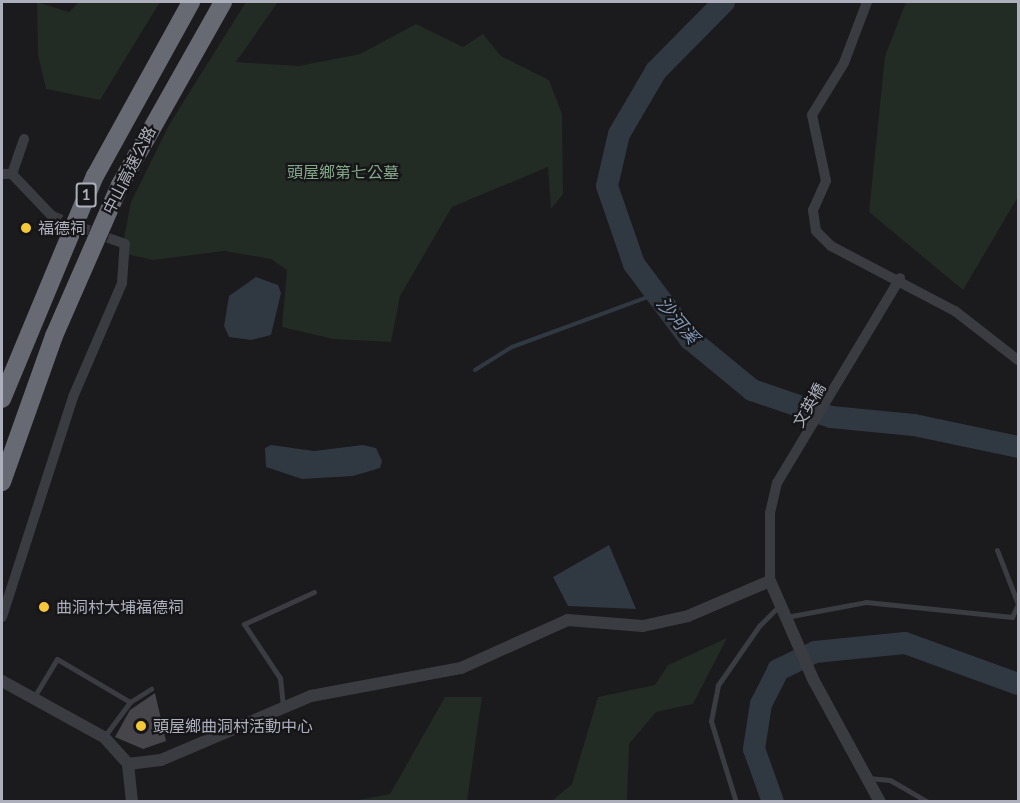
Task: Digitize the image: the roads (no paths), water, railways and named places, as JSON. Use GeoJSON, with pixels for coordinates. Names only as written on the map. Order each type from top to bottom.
{"type":"FeatureCollection","features":[{"type":"Feature","properties":{"kind":"highway","name":"中山高速公路"},"geometry":{"type":"LineString","coordinates":[[2,399],[95,176],[191,2]]}},
{"type":"Feature","properties":{"kind":"highway","name":"中山高速公路"},"geometry":{"type":"LineString","coordinates":[[2,482],[54,336],[120,185],[223,2]]}},
{"type":"Feature","properties":{"kind":"street"},"geometry":{"type":"LineString","coordinates":[[867,2],[844,63],[812,115],[826,181],[813,221],[831,246],[900,278],[1018,360]]}},
{"type":"Feature","properties":{"kind":"street"},"geometry":{"type":"LineString","coordinates":[[24,139],[7,174],[52,216]]}},
{"type":"Feature","properties":{"kind":"street"},"geometry":{"type":"LineString","coordinates":[[2,616],[73,396],[122,283],[125,244],[114,240]]}},
{"type":"Feature","properties":{"kind":"street","name":"文英橋"},"geometry":{"type":"LineString","coordinates":[[770,581],[770,513],[777,483],[803,444],[900,278]]}},
{"type":"Feature","properties":{"kind":"street"},"geometry":{"type":"LineString","coordinates":[[128,764],[161,759],[283,706],[461,668],[568,620],[643,626],[688,616],[770,581],[814,681],[880,801]]}},
{"type":"Feature","properties":{"kind":"street"},"geometry":{"type":"LineString","coordinates":[[2,681],[104,737],[128,764],[132,801]]}},
{"type":"Feature","properties":{"kind":"lane"},"geometry":{"type":"LineString","coordinates":[[788,621],[866,602],[1012,617],[1018,604],[997,550]]}},
{"type":"Feature","properties":{"kind":"lane"},"geometry":{"type":"LineString","coordinates":[[283,706],[280,678],[244,624],[314,592]]}},
{"type":"Feature","properties":{"kind":"lane"},"geometry":{"type":"LineString","coordinates":[[736,801],[711,721],[718,685],[759,626],[780,605]]}},
{"type":"Feature","properties":{"kind":"lane"},"geometry":{"type":"LineString","coordinates":[[34,697],[57,659],[130,702]]}},
{"type":"Feature","properties":{"kind":"lane"},"geometry":{"type":"LineString","coordinates":[[104,737],[130,702],[151,688]]}},
{"type":"Feature","properties":{"kind":"lane"},"geometry":{"type":"LineString","coordinates":[[866,778],[890,780],[928,801]]}},
{"type":"Feature","properties":{"kind":"waterway","name":"沙河溪"},"geometry":{"type":"LineString","coordinates":[[724,2],[656,71],[619,134],[607,186],[634,264],[690,339],[752,390],[831,417],[914,425],[1018,447]]}},
{"type":"Feature","properties":{"kind":"waterway"},"geometry":{"type":"LineString","coordinates":[[475,370],[512,347],[656,294]]}},
{"type":"Feature","properties":{"kind":"waterway","name":"沙河溪"},"geometry":{"type":"LineString","coordinates":[[773,802],[754,749],[761,704],[778,670],[815,652],[905,643],[1018,684]]}},
{"type":"Feature","properties":{"kind":"tunnel"},"geometry":{"type":"LineString","coordinates":[[52,216],[114,240]]}},
{"type":"Feature","properties":{"kind":"place","name":"福德祠"},"geometry":{"type":"Point","coordinates":[26,228]}},
{"type":"Feature","properties":{"kind":"place","name":"曲洞村大埔福德祠"},"geometry":{"type":"Point","coordinates":[44,607]}},
{"type":"Feature","properties":{"kind":"place","name":"頭屋鄉曲洞村活動中心"},"geometry":{"type":"Point","coordinates":[141,726]}},
{"type":"Feature","properties":{"kind":"park label","name":"頭屋鄉第七公墓"},"geometry":{"type":"Point","coordinates":[343,172]}}]}
